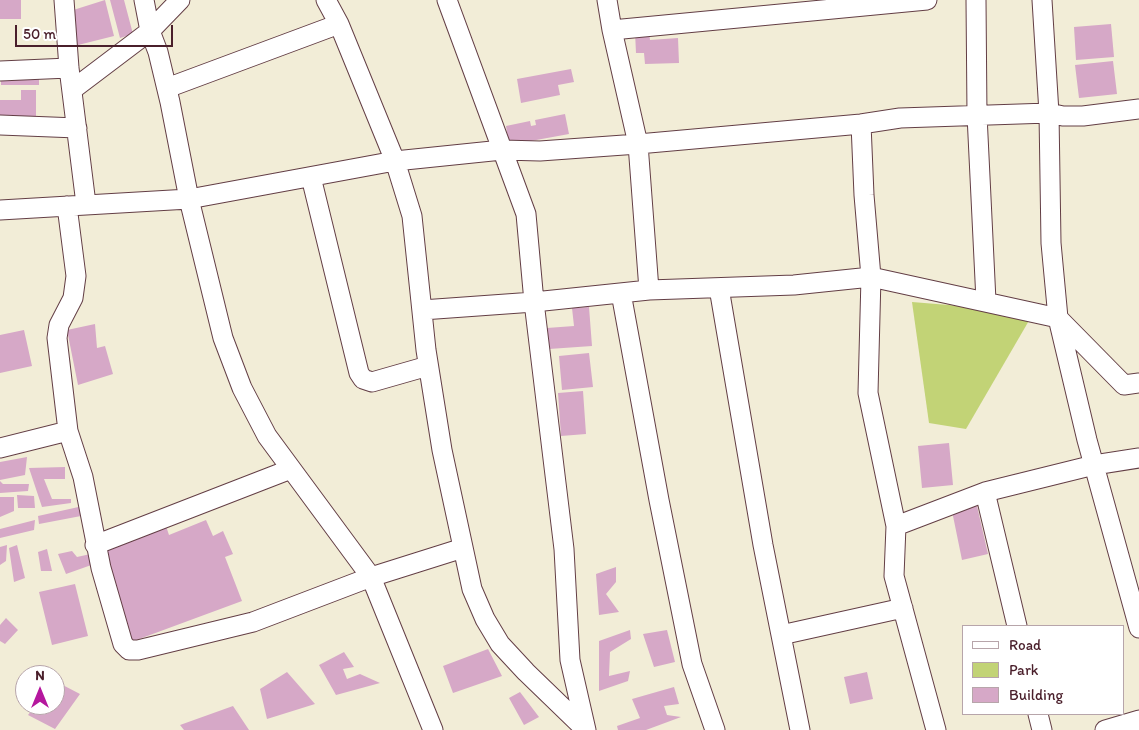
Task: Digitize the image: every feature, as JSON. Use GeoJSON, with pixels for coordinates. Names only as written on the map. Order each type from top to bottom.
{"type":"FeatureCollection","features":[{"type":"Feature","properties":{"kind":"street"},"geometry":{"type":"LineString","coordinates":[[64,0],[69,68],[86,204]]}},
{"type":"Feature","properties":{"kind":"street"},"geometry":{"type":"LineString","coordinates":[[144,0],[150,31],[158,52],[167,88],[190,199],[223,338],[242,388],[267,436],[371,577],[433,730]]}},
{"type":"Feature","properties":{"kind":"street"},"geometry":{"type":"LineString","coordinates":[[72,90],[150,31],[180,0]]}},
{"type":"Feature","properties":{"kind":"street"},"geometry":{"type":"LineString","coordinates":[[326,0],[339,24],[395,161],[412,216],[428,366],[442,450],[472,589],[485,620],[500,644],[526,672],[586,729]]}},
{"type":"Feature","properties":{"kind":"street"},"geometry":{"type":"LineString","coordinates":[[447,0],[526,214],[534,302],[564,549],[570,660],[586,729]]}},
{"type":"Feature","properties":{"kind":"street"},"geometry":{"type":"LineString","coordinates":[[607,0],[638,144],[649,290]]}},
{"type":"Feature","properties":{"kind":"street"},"geometry":{"type":"LineString","coordinates":[[612,30],[927,0]]}},
{"type":"Feature","properties":{"kind":"street"},"geometry":{"type":"LineString","coordinates":[[976,0],[977,115],[986,301]]}},
{"type":"Feature","properties":{"kind":"street"},"geometry":{"type":"LineString","coordinates":[[1042,0],[1049,113],[1051,243],[1058,318],[1094,465],[1131,570],[1139,628]]}},
{"type":"Feature","properties":{"kind":"street"},"geometry":{"type":"LineString","coordinates":[[167,88],[339,24]]}},
{"type":"Feature","properties":{"kind":"street"},"geometry":{"type":"LineString","coordinates":[[0,71],[69,68]]}},
{"type":"Feature","properties":{"kind":"street"},"geometry":{"type":"LineString","coordinates":[[0,210],[190,199],[395,161],[502,150],[540,151],[638,144],[861,124],[900,118],[1049,113],[1063,116],[1083,116],[1139,109]]}},
{"type":"Feature","properties":{"kind":"street"},"geometry":{"type":"LineString","coordinates":[[861,124],[864,195],[871,277],[868,392],[896,526],[894,576],[936,730]]}},
{"type":"Feature","properties":{"kind":"street"},"geometry":{"type":"LineString","coordinates":[[0,125],[76,128]]}},
{"type":"Feature","properties":{"kind":"street"},"geometry":{"type":"LineString","coordinates":[[311,177],[359,373],[363,379],[372,382],[428,366]]}},
{"type":"Feature","properties":{"kind":"street"},"geometry":{"type":"LineString","coordinates":[[67,206],[76,276],[74,298],[59,325],[57,338],[68,431],[83,477],[95,545],[123,644],[129,650],[138,650],[253,622],[371,577],[463,548]]}},
{"type":"Feature","properties":{"kind":"street"},"geometry":{"type":"LineString","coordinates":[[422,310],[534,302],[649,290],[794,286],[871,277],[1058,318],[1124,385],[1139,384]]}},
{"type":"Feature","properties":{"kind":"street"},"geometry":{"type":"LineString","coordinates":[[719,288],[763,545],[800,730]]}},
{"type":"Feature","properties":{"kind":"street"},"geometry":{"type":"LineString","coordinates":[[621,294],[659,500],[692,664],[715,730]]}},
{"type":"Feature","properties":{"kind":"street"},"geometry":{"type":"LineString","coordinates":[[0,448],[68,431]]}},
{"type":"Feature","properties":{"kind":"street"},"geometry":{"type":"LineString","coordinates":[[896,526],[985,492],[1094,465],[1139,458]]}},
{"type":"Feature","properties":{"kind":"street"},"geometry":{"type":"LineString","coordinates":[[95,545],[291,469]]}},
{"type":"Feature","properties":{"kind":"street"},"geometry":{"type":"LineString","coordinates":[[985,492],[1017,625]]}},
{"type":"Feature","properties":{"kind":"street"},"geometry":{"type":"LineString","coordinates":[[781,635],[903,608]]}},
{"type":"Feature","properties":{"kind":"street"},"geometry":{"type":"LineString","coordinates":[[1038,715],[1042,730]]}},
{"type":"Feature","properties":{"kind":"street"},"geometry":{"type":"LineString","coordinates":[[1105,730],[1139,720]]}},
{"type":"Feature","properties":{"kind":"green space"},"geometry":{"type":"Polygon","coordinates":[[[912,302],[1034,312],[966,429],[929,423],[912,302]]]}},
{"type":"Feature","properties":{"kind":"building"},"geometry":{"type":"Polygon","coordinates":[[[0,0],[21,0],[21,19],[0,19],[0,0]]]}},
{"type":"Feature","properties":{"kind":"building"},"geometry":{"type":"Polygon","coordinates":[[[105,0],[114,36],[74,46],[67,12],[105,0]]]}},
{"type":"Feature","properties":{"kind":"building"},"geometry":{"type":"Polygon","coordinates":[[[110,0],[124,0],[133,34],[120,38],[110,0]]]}},
{"type":"Feature","properties":{"kind":"building"},"geometry":{"type":"Polygon","coordinates":[[[1111,24],[1114,57],[1076,60],[1074,27],[1111,24]]]}},
{"type":"Feature","properties":{"kind":"building"},"geometry":{"type":"Polygon","coordinates":[[[649,31],[650,40],[678,38],[679,63],[645,64],[644,53],[636,53],[635,32],[649,31]]]}},
{"type":"Feature","properties":{"kind":"building"},"geometry":{"type":"Polygon","coordinates":[[[1113,61],[1117,94],[1079,98],[1075,65],[1113,61]]]}},
{"type":"Feature","properties":{"kind":"building"},"geometry":{"type":"Polygon","coordinates":[[[571,69],[574,82],[558,85],[560,95],[521,103],[517,79],[571,69]]]}},
{"type":"Feature","properties":{"kind":"building"},"geometry":{"type":"Polygon","coordinates":[[[1,74],[39,74],[39,85],[1,85],[1,74]]]}},
{"type":"Feature","properties":{"kind":"building"},"geometry":{"type":"Polygon","coordinates":[[[21,90],[36,90],[36,116],[0,116],[0,100],[21,100],[21,90]]]}},
{"type":"Feature","properties":{"kind":"building"},"geometry":{"type":"Polygon","coordinates":[[[565,114],[569,134],[509,145],[506,126],[530,121],[531,126],[536,125],[535,120],[565,114]]]}},
{"type":"Feature","properties":{"kind":"building"},"geometry":{"type":"Polygon","coordinates":[[[589,307],[592,346],[549,349],[547,328],[574,326],[572,308],[589,307]]]}},
{"type":"Feature","properties":{"kind":"building"},"geometry":{"type":"Polygon","coordinates":[[[95,324],[97,348],[105,346],[113,374],[78,385],[67,330],[95,324]]]}},
{"type":"Feature","properties":{"kind":"building"},"geometry":{"type":"Polygon","coordinates":[[[24,330],[32,366],[0,373],[0,335],[24,330]]]}},
{"type":"Feature","properties":{"kind":"building"},"geometry":{"type":"Polygon","coordinates":[[[589,353],[593,387],[562,390],[559,356],[589,353]]]}},
{"type":"Feature","properties":{"kind":"building"},"geometry":{"type":"Polygon","coordinates":[[[583,391],[586,434],[561,436],[558,393],[583,391]]]}},
{"type":"Feature","properties":{"kind":"building"},"geometry":{"type":"Polygon","coordinates":[[[949,443],[953,485],[922,488],[918,446],[949,443]]]}},
{"type":"Feature","properties":{"kind":"building"},"geometry":{"type":"Polygon","coordinates":[[[27,457],[25,475],[0,480],[0,462],[27,457]]]}},
{"type":"Feature","properties":{"kind":"building"},"geometry":{"type":"Polygon","coordinates":[[[65,467],[65,479],[44,479],[52,499],[71,499],[71,503],[42,507],[29,468],[65,467]]]}},
{"type":"Feature","properties":{"kind":"building"},"geometry":{"type":"Polygon","coordinates":[[[0,481],[3,484],[29,484],[28,491],[0,493],[0,481]]]}},
{"type":"Feature","properties":{"kind":"building"},"geometry":{"type":"Polygon","coordinates":[[[17,495],[34,496],[35,508],[18,508],[17,495]]]}},
{"type":"Feature","properties":{"kind":"building"},"geometry":{"type":"Polygon","coordinates":[[[0,497],[14,497],[14,511],[0,517],[0,497]]]}},
{"type":"Feature","properties":{"kind":"building"},"geometry":{"type":"Polygon","coordinates":[[[83,506],[81,516],[39,524],[38,516],[83,506]]]}},
{"type":"Feature","properties":{"kind":"building"},"geometry":{"type":"Polygon","coordinates":[[[977,506],[988,554],[962,560],[952,511],[977,506]]]}},
{"type":"Feature","properties":{"kind":"building"},"geometry":{"type":"Polygon","coordinates":[[[35,520],[34,530],[0,538],[0,529],[35,520]]]}},
{"type":"Feature","properties":{"kind":"building"},"geometry":{"type":"Polygon","coordinates":[[[206,520],[213,536],[223,531],[233,554],[225,557],[242,601],[131,642],[100,552],[166,526],[169,535],[206,520]]]}},
{"type":"Feature","properties":{"kind":"building"},"geometry":{"type":"Polygon","coordinates":[[[7,545],[6,561],[0,565],[0,547],[7,545]]]}},
{"type":"Feature","properties":{"kind":"building"},"geometry":{"type":"Polygon","coordinates":[[[17,545],[25,578],[14,582],[9,548],[17,545]]]}},
{"type":"Feature","properties":{"kind":"building"},"geometry":{"type":"Polygon","coordinates":[[[47,549],[52,571],[41,571],[38,552],[47,549]]]}},
{"type":"Feature","properties":{"kind":"building"},"geometry":{"type":"Polygon","coordinates":[[[72,551],[77,557],[95,553],[97,563],[66,574],[58,554],[72,551]]]}},
{"type":"Feature","properties":{"kind":"building"},"geometry":{"type":"Polygon","coordinates":[[[616,567],[616,582],[606,594],[619,612],[599,615],[596,574],[616,567]]]}},
{"type":"Feature","properties":{"kind":"building"},"geometry":{"type":"Polygon","coordinates":[[[75,584],[88,636],[52,645],[39,592],[75,584]]]}},
{"type":"Feature","properties":{"kind":"building"},"geometry":{"type":"Polygon","coordinates":[[[6,618],[18,630],[5,644],[0,641],[0,625],[6,618]]]}},
{"type":"Feature","properties":{"kind":"building"},"geometry":{"type":"Polygon","coordinates":[[[630,630],[631,639],[610,652],[609,676],[630,671],[628,681],[599,691],[599,641],[630,630]]]}},
{"type":"Feature","properties":{"kind":"building"},"geometry":{"type":"Polygon","coordinates":[[[667,630],[675,662],[654,667],[643,634],[667,630]]]}},
{"type":"Feature","properties":{"kind":"building"},"geometry":{"type":"Polygon","coordinates":[[[488,649],[502,676],[453,693],[443,666],[488,649]]]}},
{"type":"Feature","properties":{"kind":"building"},"geometry":{"type":"Polygon","coordinates":[[[344,652],[354,667],[343,669],[347,679],[360,674],[380,683],[336,695],[319,665],[344,652]]]}},
{"type":"Feature","properties":{"kind":"building"},"geometry":{"type":"Polygon","coordinates":[[[287,672],[315,704],[267,719],[260,689],[287,672]]]}},
{"type":"Feature","properties":{"kind":"building"},"geometry":{"type":"Polygon","coordinates":[[[867,672],[873,699],[850,704],[844,677],[867,672]]]}},
{"type":"Feature","properties":{"kind":"building"},"geometry":{"type":"Polygon","coordinates":[[[65,686],[80,694],[65,715],[65,686]]]}},
{"type":"Feature","properties":{"kind":"building"},"geometry":{"type":"Polygon","coordinates":[[[674,687],[679,704],[664,706],[667,715],[681,717],[646,730],[618,730],[617,726],[640,718],[632,699],[674,687]]]}},
{"type":"Feature","properties":{"kind":"building"},"geometry":{"type":"Polygon","coordinates":[[[520,692],[539,717],[524,725],[509,698],[520,692]]]}},
{"type":"Feature","properties":{"kind":"building"},"geometry":{"type":"Polygon","coordinates":[[[233,706],[249,730],[184,730],[180,725],[233,706]]]}},
{"type":"Feature","properties":{"kind":"building"},"geometry":{"type":"Polygon","coordinates":[[[28,715],[65,715],[55,729],[28,715]]]}}]}
